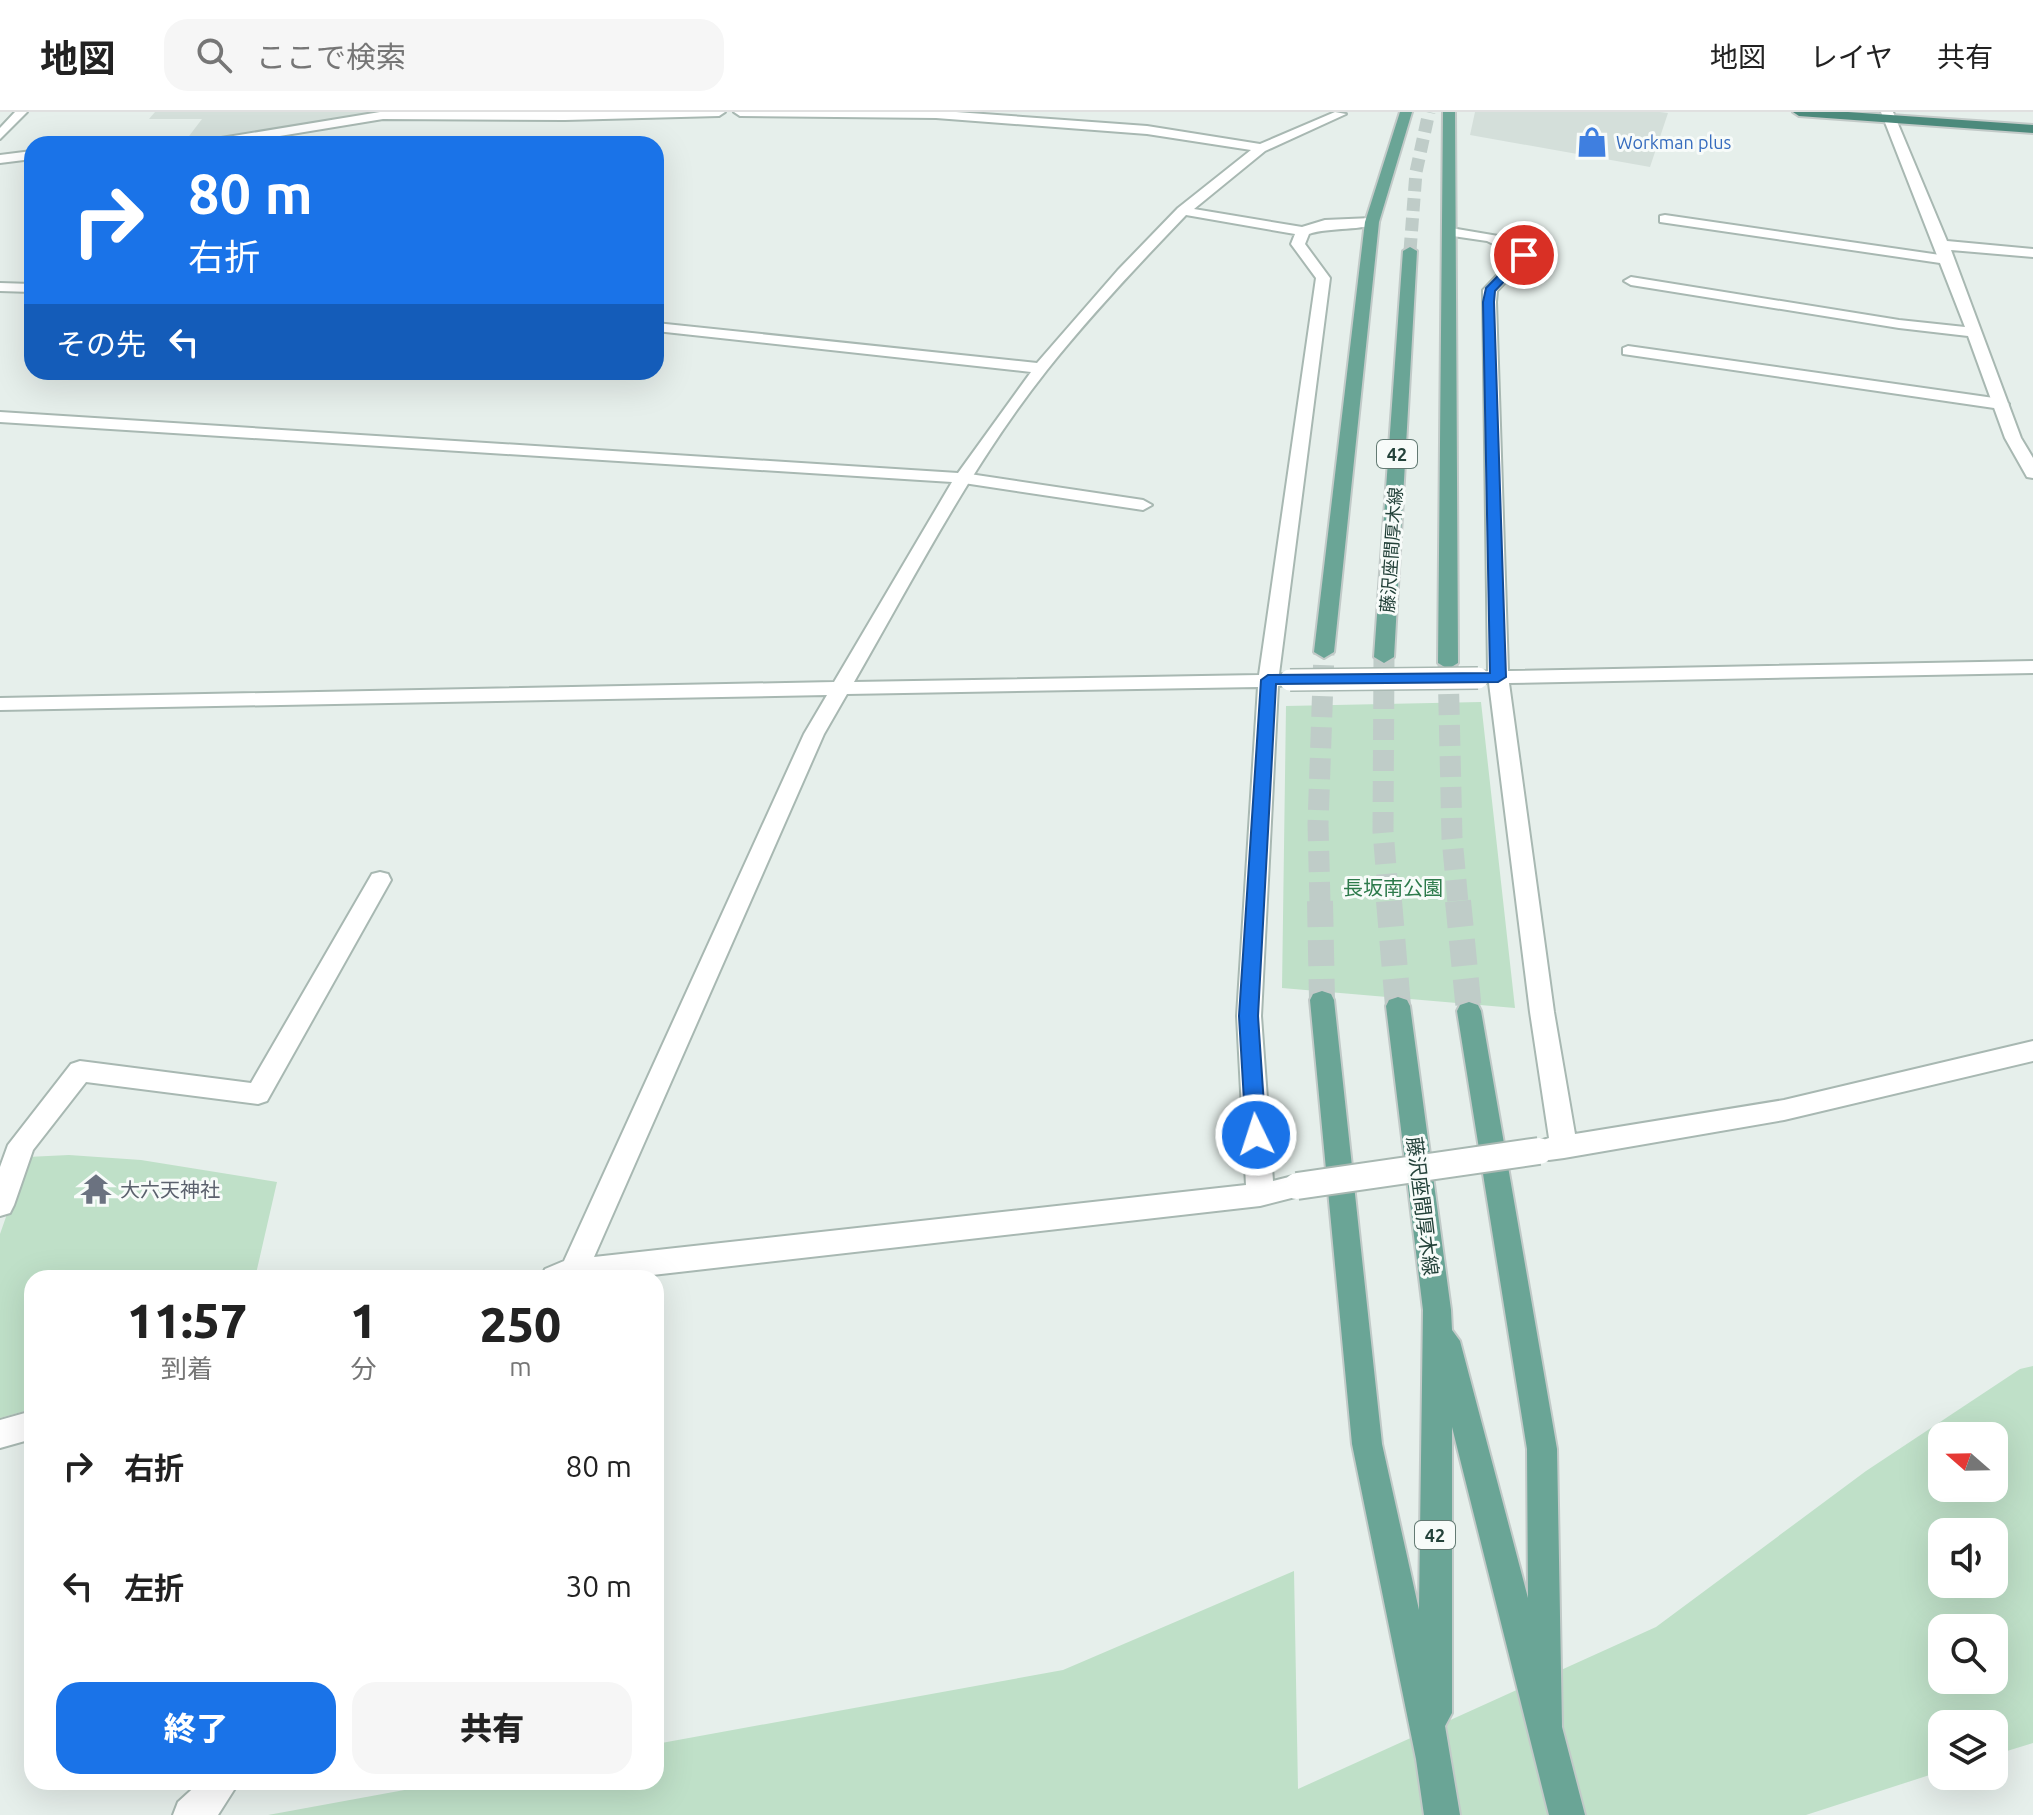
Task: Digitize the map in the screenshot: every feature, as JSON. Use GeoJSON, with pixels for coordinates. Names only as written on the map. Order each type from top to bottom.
{"type":"FeatureCollection","features":[{"type":"Feature","properties":{"kind":"highway"},"geometry":{"type":"LineString","coordinates":[[1799,112],[1888,115],[2033,129]]}},
{"type":"Feature","properties":{"kind":"highway"},"geometry":{"type":"LineString","coordinates":[[1969,112],[2033,116]]}},
{"type":"Feature","properties":{"kind":"main road"},"geometry":{"type":"LineString","coordinates":[[1324,652],[1372,222],[1406,112]]}},
{"type":"Feature","properties":{"kind":"main road"},"geometry":{"type":"LineString","coordinates":[[1448,663],[1449,112]]}},
{"type":"Feature","properties":{"kind":"main road","name":"藤沢座間厚木線"},"geometry":{"type":"LineString","coordinates":[[1384,657],[1410,251]]}},
{"type":"Feature","properties":{"kind":"main road"},"geometry":{"type":"LineString","coordinates":[[1322,1000],[1367,1444],[1434,1759]]}},
{"type":"Feature","properties":{"kind":"main road","name":"藤沢座間厚木線"},"geometry":{"type":"LineString","coordinates":[[1398,1006],[1437,1310]]}},
{"type":"Feature","properties":{"kind":"main road"},"geometry":{"type":"LineString","coordinates":[[1469,1011],[1542,1449],[1546,1723]]}},
{"type":"Feature","properties":{"kind":"main road","name":"42"},"geometry":{"type":"LineString","coordinates":[[1437,1310],[1434,1759],[1442,1815]]}},
{"type":"Feature","properties":{"kind":"main road","name":"42"},"geometry":{"type":"LineString","coordinates":[[1437,1310],[1546,1723],[1567,1815]]}},
{"type":"Feature","properties":{"kind":"street"},"geometry":{"type":"LineString","coordinates":[[0,135],[21,112]]}},
{"type":"Feature","properties":{"kind":"street"},"geometry":{"type":"LineString","coordinates":[[257,136],[383,115],[565,116],[719,112]]}},
{"type":"Feature","properties":{"kind":"street"},"geometry":{"type":"LineString","coordinates":[[740,112],[936,114],[1147,130],[1261,148]]}},
{"type":"Feature","properties":{"kind":"street"},"geometry":{"type":"LineString","coordinates":[[567,1270],[814,734],[963,478],[1041,368],[1123,273],[1183,211],[1261,148],[1340,114]]}},
{"type":"Feature","properties":{"kind":"street"},"geometry":{"type":"LineString","coordinates":[[1888,115],[1944,253],[2013,438],[2033,473]]}},
{"type":"Feature","properties":{"kind":"street"},"geometry":{"type":"LineString","coordinates":[[0,159],[24,156]]}},
{"type":"Feature","properties":{"kind":"street"},"geometry":{"type":"LineString","coordinates":[[1183,211],[1303,231],[1325,224],[1372,222]]}},
{"type":"Feature","properties":{"kind":"street"},"geometry":{"type":"LineString","coordinates":[[1665,219],[1708,220],[1944,253],[2033,253]]}},
{"type":"Feature","properties":{"kind":"street"},"geometry":{"type":"LineString","coordinates":[[1260,1195],[1249,1016],[1268,680],[1323,278],[1298,244],[1303,231]]}},
{"type":"Feature","properties":{"kind":"street"},"geometry":{"type":"LineString","coordinates":[[1451,232],[1497,239],[1514,246],[1524,255],[1490,290],[1488,677],[1542,1012],[1552,1149]]}},
{"type":"Feature","properties":{"kind":"street"},"geometry":{"type":"LineString","coordinates":[[1631,281],[1899,324],[1974,332]]}},
{"type":"Feature","properties":{"kind":"street"},"geometry":{"type":"LineString","coordinates":[[0,287],[24,288]]}},
{"type":"Feature","properties":{"kind":"street"},"geometry":{"type":"LineString","coordinates":[[664,328],[1041,368]]}},
{"type":"Feature","properties":{"kind":"street"},"geometry":{"type":"LineString","coordinates":[[1628,351],[2001,404]]}},
{"type":"Feature","properties":{"kind":"street"},"geometry":{"type":"LineString","coordinates":[[0,417],[963,478],[1143,505]]}},
{"type":"Feature","properties":{"kind":"street"},"geometry":{"type":"LineString","coordinates":[[0,704],[2033,667]]}},
{"type":"Feature","properties":{"kind":"street"},"geometry":{"type":"LineString","coordinates":[[0,1205],[21,1145],[80,1071],[258,1094],[380,880]]}},
{"type":"Feature","properties":{"kind":"street"},"geometry":{"type":"LineString","coordinates":[[600,1270],[1260,1195],[1297,1186],[1552,1149],[1784,1110],[2033,1051]]}},
{"type":"Feature","properties":{"kind":"street"},"geometry":{"type":"LineString","coordinates":[[0,1434],[24,1427]]}},
{"type":"Feature","properties":{"kind":"street"},"geometry":{"type":"LineString","coordinates":[[191,1815],[216,1790]]}},
{"type":"Feature","properties":{"kind":"shaded area"},"geometry":{"type":"Polygon","coordinates":[[[155,112],[400,112],[273,131],[273,128],[270,132],[241,136],[189,136],[202,119],[149,119],[155,112]]]}},
{"type":"Feature","properties":{"kind":"shaded area"},"geometry":{"type":"Polygon","coordinates":[[[1475,112],[1668,113],[1650,167],[1470,135],[1475,112]]]}},
{"type":"Feature","properties":{"kind":"green space","name":"長坂南公園"},"geometry":{"type":"Polygon","coordinates":[[[1481,702],[1515,1008],[1282,988],[1286,706],[1481,702]]]}},
{"type":"Feature","properties":{"kind":"green space"},"geometry":{"type":"Polygon","coordinates":[[[69,1155],[141,1160],[277,1182],[257,1270],[24,1270],[24,1411],[0,1418],[0,1234],[27,1157],[69,1155]]]}},
{"type":"Feature","properties":{"kind":"green space"},"geometry":{"type":"Polygon","coordinates":[[[2033,1366],[2033,1743],[2008,1751],[2008,1710],[1928,1710],[1928,1776],[1806,1815],[268,1815],[404,1790],[664,1790],[664,1743],[1063,1670],[1294,1571],[1298,1789],[1656,1627],[1866,1471],[1928,1430],[1928,1502],[2008,1502],[2008,1422],[1940,1422],[2020,1369],[2033,1366]]]}},
{"type":"Feature","properties":{"kind":"tunnel"},"geometry":{"type":"LineString","coordinates":[[1410,251],[1416,172],[1429,112]]}},
{"type":"Feature","properties":{"kind":"tunnel"},"geometry":{"type":"LineString","coordinates":[[1320,903],[1318,824],[1324,652]]}},
{"type":"Feature","properties":{"kind":"tunnel"},"geometry":{"type":"LineString","coordinates":[[1384,657],[1383,831],[1389,903]]}},
{"type":"Feature","properties":{"kind":"tunnel"},"geometry":{"type":"LineString","coordinates":[[1448,663],[1452,838],[1458,903]]}},
{"type":"Feature","properties":{"kind":"tunnel"},"geometry":{"type":"LineString","coordinates":[[1320,901],[1322,1000]]}},
{"type":"Feature","properties":{"kind":"tunnel"},"geometry":{"type":"LineString","coordinates":[[1389,901],[1398,1006]]}},
{"type":"Feature","properties":{"kind":"tunnel"},"geometry":{"type":"LineString","coordinates":[[1458,901],[1469,1011]]}},
{"type":"Feature","properties":{"kind":"place","name":"Workman plus"},"geometry":{"type":"Point","coordinates":[1592,142]}},
{"type":"Feature","properties":{"kind":"place","name":"大六天神社"},"geometry":{"type":"Point","coordinates":[96,1189]}},
{"type":"Feature","properties":{"kind":"route"},"geometry":{"type":"LineString","coordinates":[[1256,1135],[1249,1016],[1268,680],[1498,677],[1489,302],[1490,290],[1524,255]]}}]}
